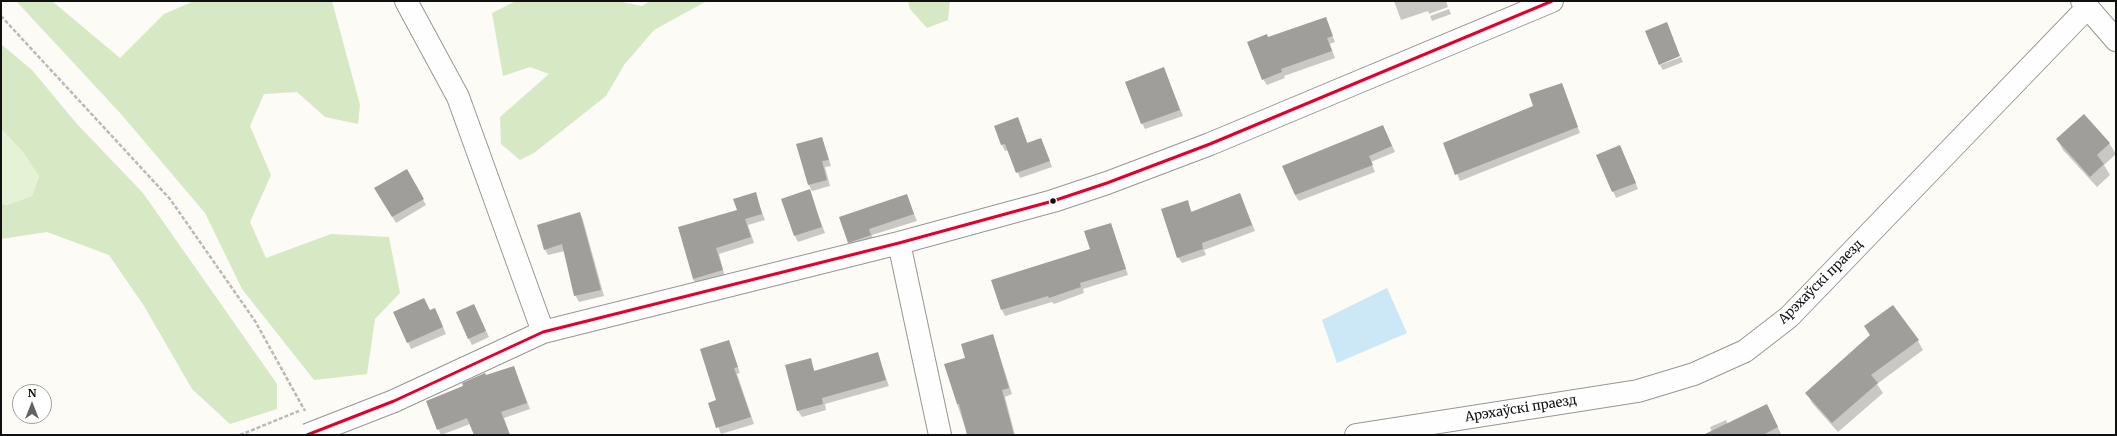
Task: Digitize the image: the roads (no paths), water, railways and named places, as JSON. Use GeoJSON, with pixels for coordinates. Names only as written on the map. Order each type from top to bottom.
{"type":"FeatureCollection","features":[{"type":"Feature","properties":{"kind":"street"},"geometry":{"type":"LineString","coordinates":[[406,1],[458,97],[543,332]]}},
{"type":"Feature","properties":{"kind":"street"},"geometry":{"type":"LineString","coordinates":[[307,425],[394,400],[543,332],[899,243],[1053,201],[1210,144],[1552,1]]}},
{"type":"Feature","properties":{"kind":"street"},"geometry":{"type":"LineString","coordinates":[[2085,4],[2116,40]]}},
{"type":"Feature","properties":{"kind":"street","name":"Арэхаўскі праезд"},"geometry":{"type":"LineString","coordinates":[[1356,435],[1638,391],[1694,374],[1745,351],[1789,318],[2085,4]]}},
{"type":"Feature","properties":{"kind":"street"},"geometry":{"type":"LineString","coordinates":[[899,243],[940,435]]}},
{"type":"Feature","properties":{"kind":"water"},"geometry":{"type":"Polygon","coordinates":[[[1387,288],[1407,333],[1337,363],[1322,320],[1387,288]]]}}]}
